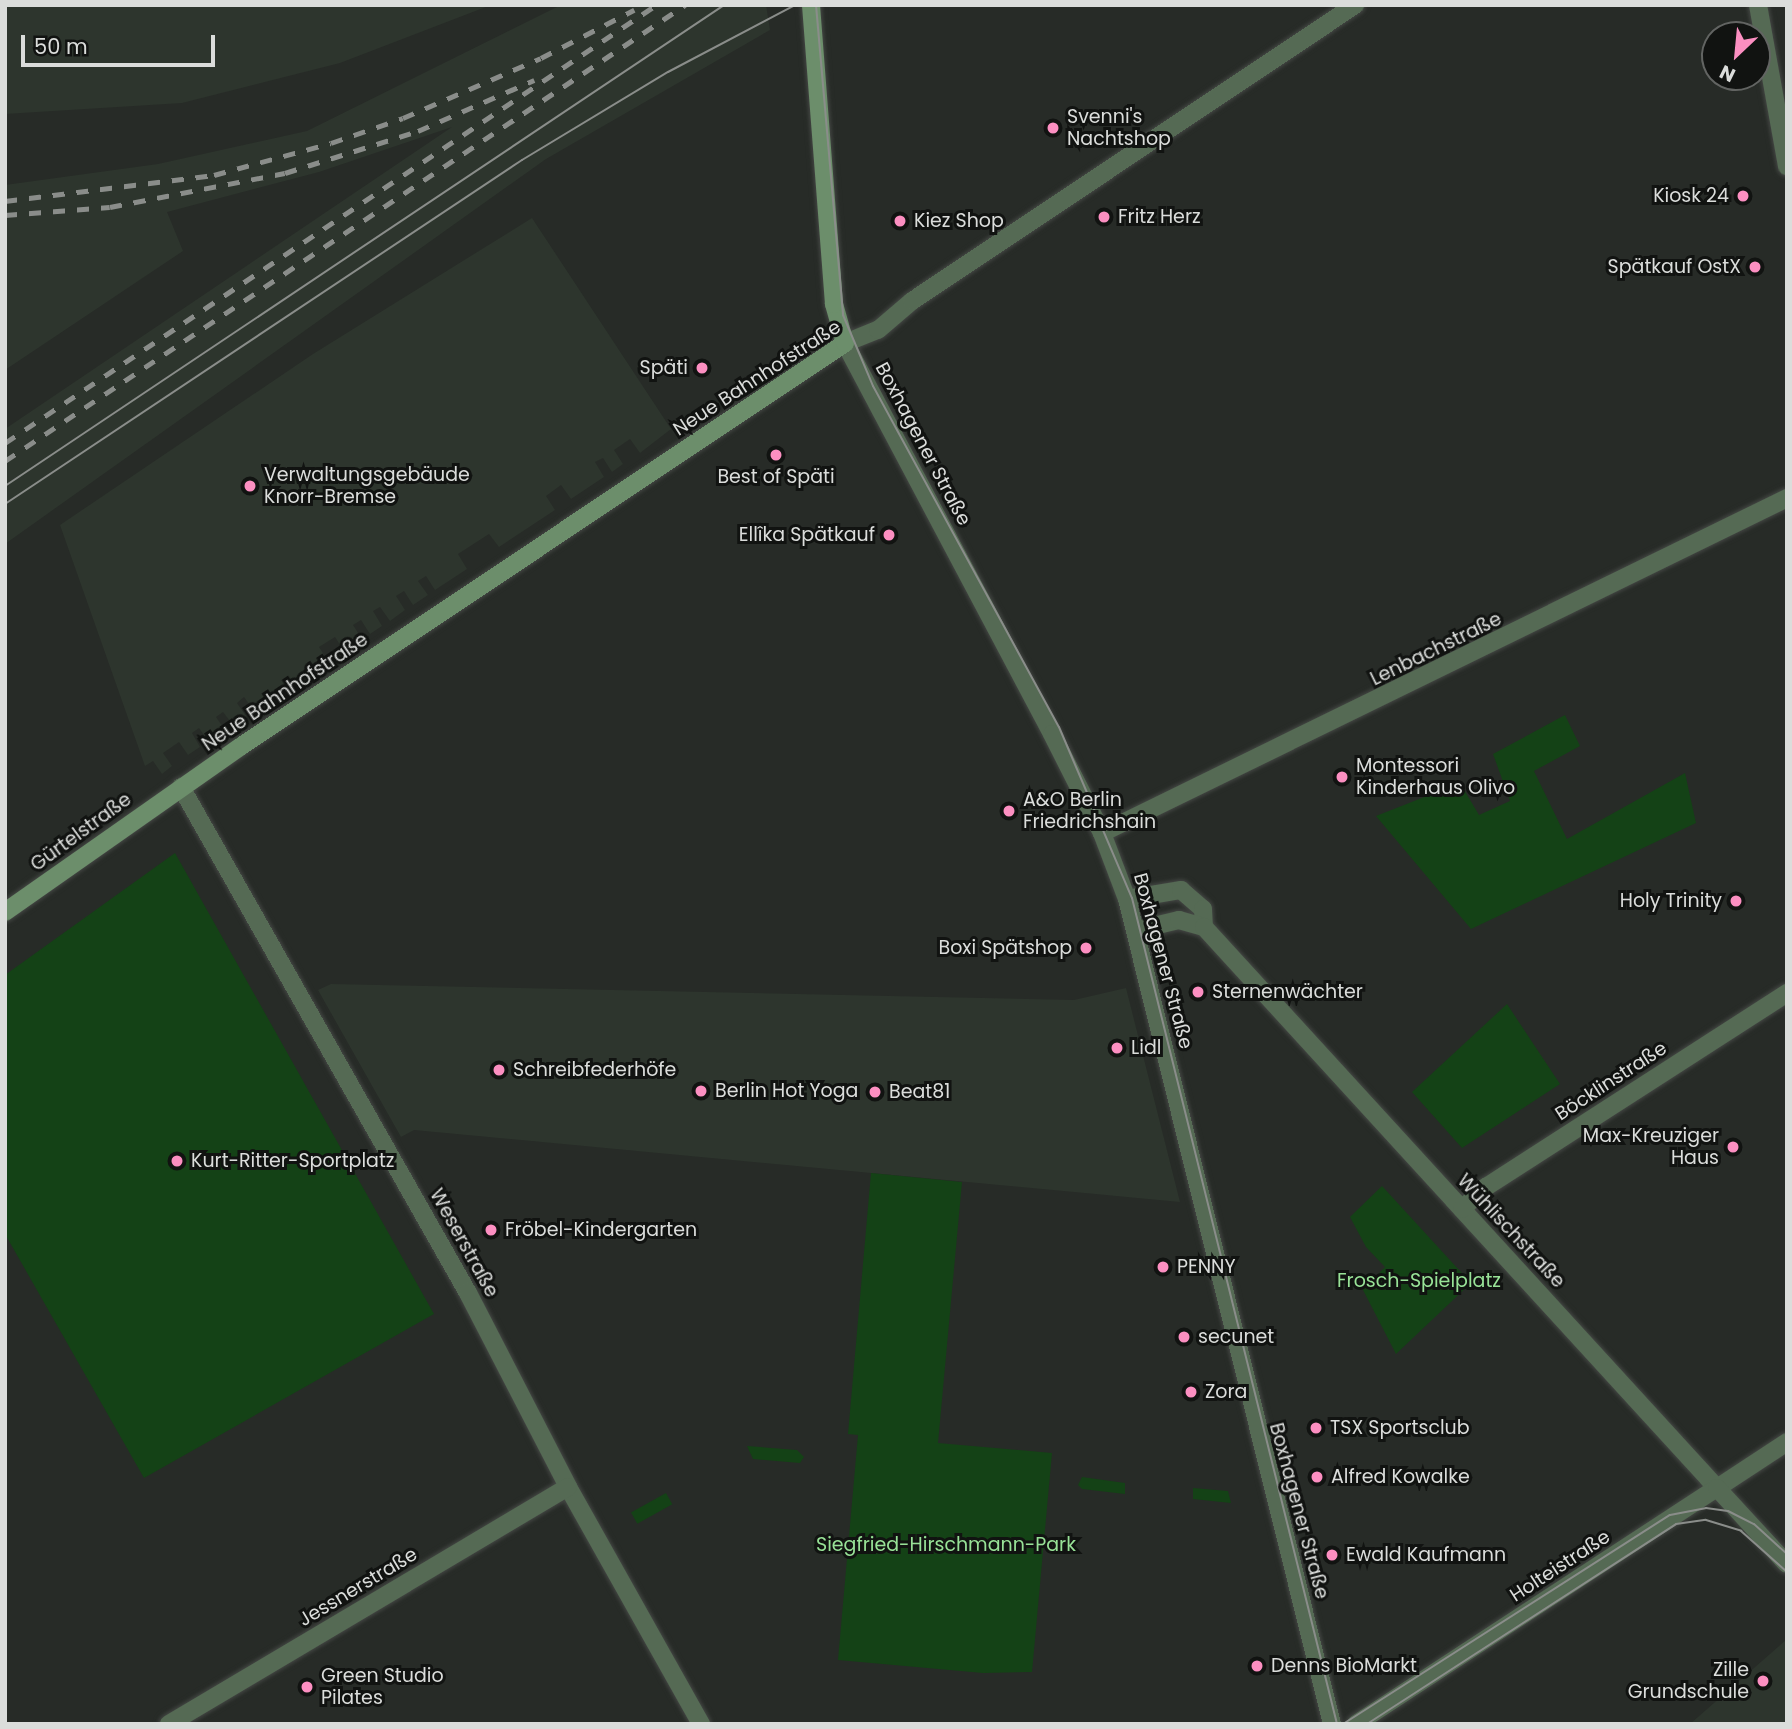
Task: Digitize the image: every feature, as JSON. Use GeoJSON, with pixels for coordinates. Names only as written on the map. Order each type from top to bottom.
{"type":"FeatureCollection","features":[{"type":"Feature","properties":{"kind":"main road","name":"Boxhagener Straße"},"geometry":{"type":"LineString","coordinates":[[811,5],[834,304],[845,343]]}},
{"type":"Feature","properties":{"kind":"main road","name":"Neue Bahnhofstraße"},"geometry":{"type":"LineString","coordinates":[[181,787],[845,343]]}},
{"type":"Feature","properties":{"kind":"main road","name":"Gürtelstraße"},"geometry":{"type":"LineString","coordinates":[[5,912],[181,787]]}},
{"type":"Feature","properties":{"kind":"street","name":"Neue Bahnhofstraße"},"geometry":{"type":"LineString","coordinates":[[845,343],[901,314],[912,301],[1355,5]]}},
{"type":"Feature","properties":{"kind":"street"},"geometry":{"type":"LineString","coordinates":[[1758,5],[1787,166]]}},
{"type":"Feature","properties":{"kind":"street","name":"Boxhagener Straße"},"geometry":{"type":"LineString","coordinates":[[845,343],[1102,833],[1127,900],[1137,930],[1332,1724]]}},
{"type":"Feature","properties":{"kind":"street","name":"Lenbachstraße"},"geometry":{"type":"LineString","coordinates":[[1102,833],[1787,498]]}},
{"type":"Feature","properties":{"kind":"street","name":"Weserstraße"},"geometry":{"type":"LineString","coordinates":[[181,787],[468,1293],[568,1487],[701,1724]]}},
{"type":"Feature","properties":{"kind":"street","name":"Wühlischstraße"},"geometry":{"type":"LineString","coordinates":[[1127,900],[1181,890],[1203,909],[1204,927],[1787,1564]]}},
{"type":"Feature","properties":{"kind":"street"},"geometry":{"type":"LineString","coordinates":[[1137,930],[1179,920],[1204,927]]}},
{"type":"Feature","properties":{"kind":"street","name":"Böcklinstraße"},"geometry":{"type":"LineString","coordinates":[[1462,1209],[1486,1187],[1787,993]]}},
{"type":"Feature","properties":{"kind":"street","name":"Holteistraße"},"geometry":{"type":"LineString","coordinates":[[1356,1724],[1787,1442]]}},
{"type":"Feature","properties":{"kind":"street","name":"Jessnerstraße"},"geometry":{"type":"LineString","coordinates":[[169,1724],[568,1487]]}},
{"type":"Feature","properties":{"kind":"shaded area"},"geometry":{"type":"Polygon","coordinates":[[[5,5],[491,5],[340,63],[182,103],[5,114],[5,5]]]}},
{"type":"Feature","properties":{"kind":"shaded area"},"geometry":{"type":"Polygon","coordinates":[[[561,5],[766,5],[770,30],[546,159],[5,544],[5,429],[452,127],[319,172],[167,212],[183,251],[5,370],[5,185],[158,164],[307,131],[561,5]]]}},
{"type":"Feature","properties":{"kind":"shaded area"},"geometry":{"type":"Polygon","coordinates":[[[532,218],[671,429],[640,453],[630,439],[614,450],[623,464],[612,472],[603,458],[595,462],[604,477],[571,499],[561,485],[546,496],[555,510],[499,547],[489,534],[458,554],[467,569],[435,590],[426,576],[418,581],[428,595],[413,605],[404,591],[396,596],[405,610],[390,621],[380,607],[373,611],[382,626],[370,634],[361,620],[353,625],[362,639],[344,651],[335,637],[319,647],[328,661],[254,711],[244,697],[237,703],[246,716],[233,725],[223,712],[216,717],[225,730],[208,741],[199,728],[192,733],[200,747],[188,755],[179,742],[163,753],[172,766],[162,774],[153,761],[145,766],[60,525],[313,354],[532,218]]]}},
{"type":"Feature","properties":{"kind":"shaded area"},"geometry":{"type":"Polygon","coordinates":[[[331,984],[1074,1000],[1126,988],[1180,1202],[414,1130],[401,1137],[318,990],[331,984]]]}},
{"type":"Feature","properties":{"kind":"shaded area","name":"Zille Grundschule"},"geometry":{"type":"Polygon","coordinates":[[[1787,1639],[1787,1724],[1690,1724],[1787,1639]]]}},
{"type":"Feature","properties":{"kind":"green space"},"geometry":{"type":"Polygon","coordinates":[[[1565,715],[1580,746],[1534,771],[1567,839],[1685,773],[1696,823],[1471,929],[1376,816],[1460,783],[1479,815],[1510,801],[1493,754],[1565,715]]]}},
{"type":"Feature","properties":{"kind":"green space","name":"Kurt-Ritter-Sportplatz"},"geometry":{"type":"Polygon","coordinates":[[[175,853],[434,1314],[144,1478],[5,1234],[5,975],[175,853]]]}},
{"type":"Feature","properties":{"kind":"green space"},"geometry":{"type":"Polygon","coordinates":[[[1507,1004],[1560,1084],[1462,1148],[1412,1092],[1507,1004]]]}},
{"type":"Feature","properties":{"kind":"green space","name":"Siegfried-Hirschmann-Park"},"geometry":{"type":"Polygon","coordinates":[[[871,1173],[962,1182],[938,1443],[1052,1453],[1032,1672],[983,1673],[838,1660],[858,1435],[848,1434],[871,1173]]]}},
{"type":"Feature","properties":{"kind":"green space","name":"Frosch-Spielplatz"},"geometry":{"type":"Polygon","coordinates":[[[1382,1186],[1471,1283],[1396,1354],[1363,1290],[1385,1267],[1366,1247],[1350,1217],[1382,1186]]]}},
{"type":"Feature","properties":{"kind":"green space"},"geometry":{"type":"Polygon","coordinates":[[[747,1446],[797,1450],[804,1457],[800,1463],[753,1459],[747,1446]]]}},
{"type":"Feature","properties":{"kind":"green space"},"geometry":{"type":"Polygon","coordinates":[[[1082,1477],[1125,1483],[1125,1494],[1082,1489],[1078,1485],[1082,1477]]]}},
{"type":"Feature","properties":{"kind":"green space"},"geometry":{"type":"Polygon","coordinates":[[[1193,1488],[1228,1491],[1231,1503],[1193,1499],[1193,1488]]]}},
{"type":"Feature","properties":{"kind":"green space"},"geometry":{"type":"Polygon","coordinates":[[[666,1493],[672,1504],[637,1524],[631,1512],[666,1493]]]}},
{"type":"Feature","properties":{"kind":"tram line"},"geometry":{"type":"LineString","coordinates":[[5,486],[724,5]]}},
{"type":"Feature","properties":{"kind":"tram line"},"geometry":{"type":"LineString","coordinates":[[5,504],[522,160],[668,72],[795,5]]}},
{"type":"Feature","properties":{"kind":"tram line"},"geometry":{"type":"LineString","coordinates":[[816,5],[843,315],[873,386],[1059,727],[1132,898],[1337,1724]]}},
{"type":"Feature","properties":{"kind":"tram line"},"geometry":{"type":"LineString","coordinates":[[1343,1724],[1670,1515],[1706,1508],[1728,1511],[1754,1524],[1787,1554]]}},
{"type":"Feature","properties":{"kind":"tram line"},"geometry":{"type":"LineString","coordinates":[[1367,1724],[1676,1524],[1706,1520],[1741,1531],[1787,1572]]}},
{"type":"Feature","properties":{"kind":"railway"},"geometry":{"type":"LineString","coordinates":[[5,443],[656,5]]}},
{"type":"Feature","properties":{"kind":"railway"},"geometry":{"type":"LineString","coordinates":[[5,461],[685,5]]}},
{"type":"Feature","properties":{"kind":"railway"},"geometry":{"type":"LineString","coordinates":[[5,201],[214,175],[331,143],[403,118],[541,58],[634,10]]}},
{"type":"Feature","properties":{"kind":"railway"},"geometry":{"type":"LineString","coordinates":[[5,215],[110,207],[285,173],[418,131],[534,80]]}},
{"type":"Feature","properties":{"kind":"place","name":"Svenni's Nachtshop"},"geometry":{"type":"Point","coordinates":[1053,128]}},
{"type":"Feature","properties":{"kind":"place","name":"Kiosk 24"},"geometry":{"type":"Point","coordinates":[1743,196]}},
{"type":"Feature","properties":{"kind":"place","name":"Fritz Herz"},"geometry":{"type":"Point","coordinates":[1104,217]}},
{"type":"Feature","properties":{"kind":"place","name":"Kiez Shop"},"geometry":{"type":"Point","coordinates":[900,221]}},
{"type":"Feature","properties":{"kind":"place","name":"Spätkauf OstX"},"geometry":{"type":"Point","coordinates":[1755,267]}},
{"type":"Feature","properties":{"kind":"place","name":"Späti"},"geometry":{"type":"Point","coordinates":[702,368]}},
{"type":"Feature","properties":{"kind":"place","name":"Best of Späti"},"geometry":{"type":"Point","coordinates":[776,455]}},
{"type":"Feature","properties":{"kind":"place","name":"Verwaltungsgebäude Knorr-Bremse"},"geometry":{"type":"Point","coordinates":[250,486]}},
{"type":"Feature","properties":{"kind":"place","name":"Ellîka Spätkauf"},"geometry":{"type":"Point","coordinates":[889,535]}},
{"type":"Feature","properties":{"kind":"place","name":"Montessori Kinderhaus Olivo"},"geometry":{"type":"Point","coordinates":[1342,777]}},
{"type":"Feature","properties":{"kind":"place","name":"A&O Berlin Friedrichshain"},"geometry":{"type":"Point","coordinates":[1009,811]}},
{"type":"Feature","properties":{"kind":"place","name":"Holy Trinity"},"geometry":{"type":"Point","coordinates":[1736,901]}},
{"type":"Feature","properties":{"kind":"place","name":"Boxi Spätshop"},"geometry":{"type":"Point","coordinates":[1086,948]}},
{"type":"Feature","properties":{"kind":"place","name":"Sternenwächter"},"geometry":{"type":"Point","coordinates":[1198,992]}},
{"type":"Feature","properties":{"kind":"place","name":"Lidl"},"geometry":{"type":"Point","coordinates":[1117,1048]}},
{"type":"Feature","properties":{"kind":"place","name":"Schreibfederhöfe"},"geometry":{"type":"Point","coordinates":[499,1070]}},
{"type":"Feature","properties":{"kind":"place","name":"Berlin Hot Yoga"},"geometry":{"type":"Point","coordinates":[701,1091]}},
{"type":"Feature","properties":{"kind":"place","name":"Beat81"},"geometry":{"type":"Point","coordinates":[875,1092]}},
{"type":"Feature","properties":{"kind":"place","name":"Max-Kreuziger Haus"},"geometry":{"type":"Point","coordinates":[1733,1147]}},
{"type":"Feature","properties":{"kind":"place","name":"Kurt-Ritter-Sportplatz"},"geometry":{"type":"Point","coordinates":[177,1161]}},
{"type":"Feature","properties":{"kind":"place","name":"Fröbel-Kindergarten"},"geometry":{"type":"Point","coordinates":[491,1230]}},
{"type":"Feature","properties":{"kind":"place","name":"PENNY"},"geometry":{"type":"Point","coordinates":[1163,1267]}},
{"type":"Feature","properties":{"kind":"place","name":"secunet"},"geometry":{"type":"Point","coordinates":[1184,1337]}},
{"type":"Feature","properties":{"kind":"place","name":"Zora"},"geometry":{"type":"Point","coordinates":[1191,1392]}},
{"type":"Feature","properties":{"kind":"place","name":"TSX Sportsclub"},"geometry":{"type":"Point","coordinates":[1316,1428]}},
{"type":"Feature","properties":{"kind":"place","name":"Alfred Kowalke"},"geometry":{"type":"Point","coordinates":[1317,1477]}},
{"type":"Feature","properties":{"kind":"place","name":"Ewald Kaufmann"},"geometry":{"type":"Point","coordinates":[1332,1555]}},
{"type":"Feature","properties":{"kind":"place","name":"Denns BioMarkt"},"geometry":{"type":"Point","coordinates":[1257,1666]}},
{"type":"Feature","properties":{"kind":"place","name":"Zille Grundschule"},"geometry":{"type":"Point","coordinates":[1763,1681]}},
{"type":"Feature","properties":{"kind":"place","name":"Green Studio Pilates"},"geometry":{"type":"Point","coordinates":[307,1687]}}]}
